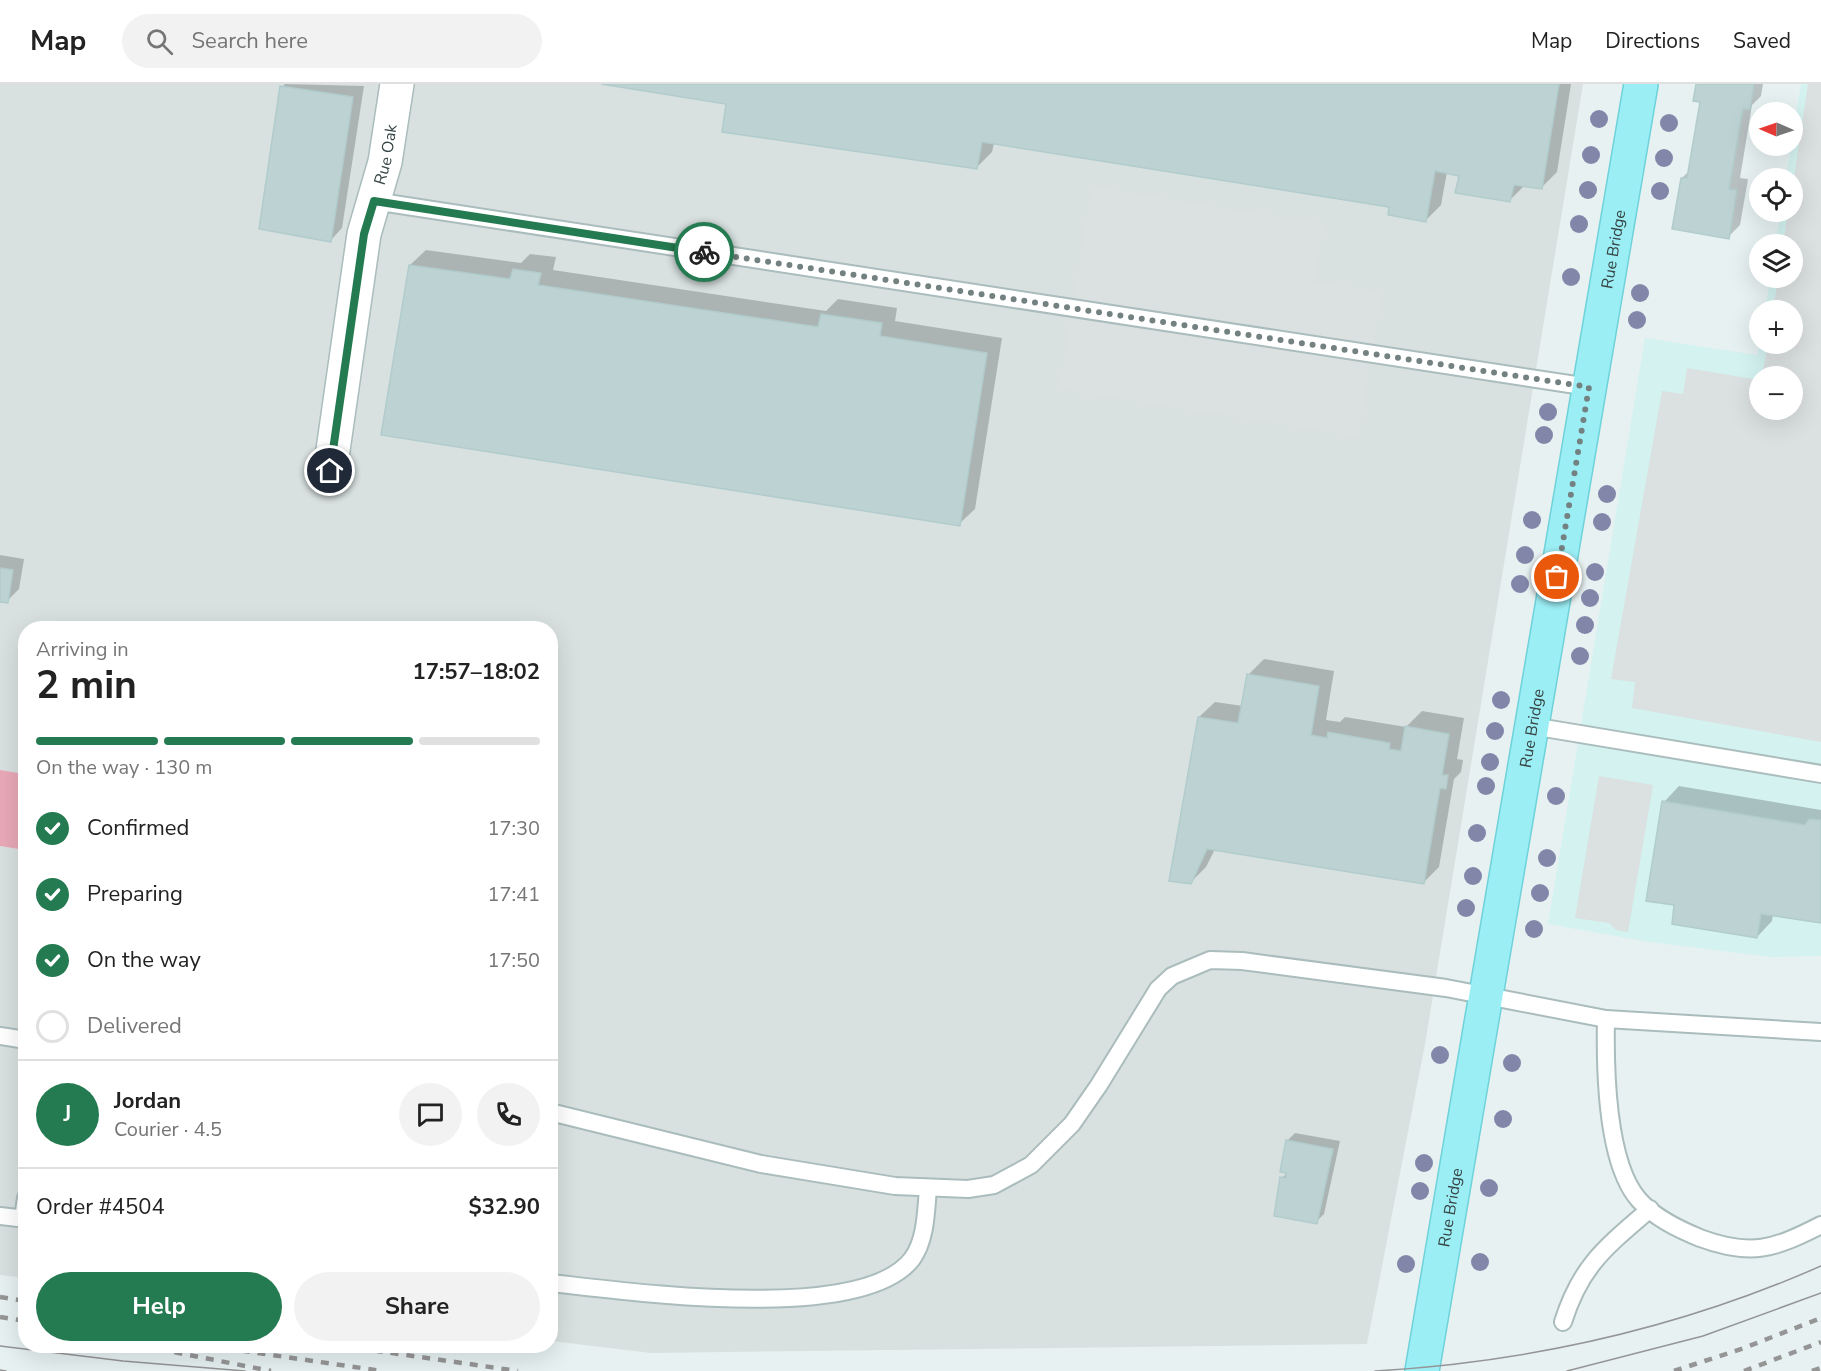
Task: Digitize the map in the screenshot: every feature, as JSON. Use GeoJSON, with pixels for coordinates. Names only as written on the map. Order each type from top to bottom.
{"type":"FeatureCollection","features":[{"type":"Feature","properties":{"kind":"main road","name":"Rue Bridge"},"geometry":{"type":"LineString","coordinates":[[1422,1371],[1641,84]]}},
{"type":"Feature","properties":{"kind":"street","name":"Rue Oak"},"geometry":{"type":"LineString","coordinates":[[330,471],[364,234],[385,162],[397,84]]}},
{"type":"Feature","properties":{"kind":"lane"},"geometry":{"type":"LineString","coordinates":[[374,201],[1589,387]]}},
{"type":"Feature","properties":{"kind":"lane"},"geometry":{"type":"LineString","coordinates":[[1532,726],[1821,774]]}},
{"type":"Feature","properties":{"kind":"lane"},"geometry":{"type":"LineString","coordinates":[[558,1114],[761,1164],[928,1188],[968,1189],[994,1185],[1031,1165],[1072,1124],[1099,1085],[1158,989],[1172,976],[1210,960],[1242,961],[1486,995],[1606,1019],[1821,1032]]}},
{"type":"Feature","properties":{"kind":"lane"},"geometry":{"type":"LineString","coordinates":[[1606,1019],[1608,1101],[1618,1151],[1628,1183],[1639,1200],[1682,1231],[1730,1248],[1746,1251],[1793,1239],[1821,1225]]}},
{"type":"Feature","properties":{"kind":"lane"},"geometry":{"type":"LineString","coordinates":[[0,1036],[18,1039]]}},
{"type":"Feature","properties":{"kind":"lane"},"geometry":{"type":"LineString","coordinates":[[558,1284],[670,1295],[781,1298],[844,1293],[886,1278],[912,1258],[923,1231],[928,1188]]}},
{"type":"Feature","properties":{"kind":"lane"},"geometry":{"type":"LineString","coordinates":[[1563,1322],[1573,1292],[1586,1272],[1600,1255],[1650,1209]]}},
{"type":"Feature","properties":{"kind":"lane"},"geometry":{"type":"LineString","coordinates":[[0,1216],[18,1218]]}},
{"type":"Feature","properties":{"kind":"shaded area"},"geometry":{"type":"Polygon","coordinates":[[[0,84],[1583,84],[1425,1044],[1367,1344],[651,1353],[558,1342],[558,621],[18,621],[18,773],[0,770],[0,84]]]}},
{"type":"Feature","properties":{"kind":"shaded area"},"geometry":{"type":"Polygon","coordinates":[[[1801,84],[1821,84],[1821,956],[1770,957],[1650,942],[1548,924],[1645,338],[1757,355],[1803,354],[1803,300],[1767,300],[1768,288],[1803,288],[1803,234],[1777,234],[1779,222],[1803,222],[1803,168],[1788,168],[1790,156],[1803,156],[1803,102],[1798,102],[1801,84]]]}},
{"type":"Feature","properties":{"kind":"shaded area"},"geometry":{"type":"Polygon","coordinates":[[[1808,84],[1821,84],[1821,742],[1632,708],[1635,682],[1611,679],[1662,391],[1683,394],[1687,368],[1749,378],[1749,420],[1803,420],[1803,366],[1764,366],[1766,354],[1803,354],[1803,300],[1775,300],[1776,288],[1803,288],[1803,234],[1785,234],[1786,222],[1803,222],[1803,168],[1795,168],[1797,156],[1803,156],[1803,117],[1808,84]]]}},
{"type":"Feature","properties":{"kind":"shaded area"},"geometry":{"type":"Polygon","coordinates":[[[1092,187],[1323,224],[1314,282],[1381,292],[1358,436],[1060,389],[1092,187]]]}},
{"type":"Feature","properties":{"kind":"shaded area"},"geometry":{"type":"Polygon","coordinates":[[[0,770],[18,773],[18,849],[0,846],[0,770]]]}},
{"type":"Feature","properties":{"kind":"shaded area"},"geometry":{"type":"Polygon","coordinates":[[[1599,776],[1653,785],[1628,932],[1616,930],[1609,923],[1575,918],[1599,776]]]}},
{"type":"Feature","properties":{"kind":"shaded area"},"geometry":{"type":"Polygon","coordinates":[[[0,846],[18,849],[18,1277],[0,1275],[0,846]]]}},
{"type":"Feature","properties":{"kind":"building"},"geometry":{"type":"Polygon","coordinates":[[[601,84],[1559,84],[1542,189],[1514,185],[1510,202],[1455,193],[1459,176],[1435,171],[1426,222],[1388,215],[1389,207],[982,142],[977,169],[722,132],[726,104],[601,84]]]}},
{"type":"Feature","properties":{"kind":"building"},"geometry":{"type":"Polygon","coordinates":[[[1696,84],[1754,84],[1749,110],[1743,109],[1729,189],[1737,190],[1729,239],[1672,229],[1681,178],[1687,178],[1700,102],[1693,101],[1696,84]]]}},
{"type":"Feature","properties":{"kind":"building"},"geometry":{"type":"Polygon","coordinates":[[[280,86],[353,97],[331,242],[259,229],[280,86]]]}},
{"type":"Feature","properties":{"kind":"building"},"geometry":{"type":"Polygon","coordinates":[[[409,265],[510,279],[513,269],[541,273],[538,285],[818,327],[821,314],[882,323],[880,336],[987,353],[960,526],[381,435],[409,265]]]}},
{"type":"Feature","properties":{"kind":"building"},"geometry":{"type":"Polygon","coordinates":[[[0,568],[13,570],[8,603],[0,602],[0,568]]]}},
{"type":"Feature","properties":{"kind":"building"},"geometry":{"type":"Polygon","coordinates":[[[1247,674],[1319,686],[1311,735],[1327,738],[1328,732],[1390,743],[1389,749],[1401,751],[1405,726],[1449,734],[1442,775],[1448,775],[1446,789],[1440,788],[1424,884],[1207,849],[1191,884],[1169,881],[1198,717],[1238,723],[1247,674]]]}},
{"type":"Feature","properties":{"kind":"building"},"geometry":{"type":"Polygon","coordinates":[[[1662,801],[1805,825],[1809,819],[1821,820],[1821,923],[1761,914],[1757,938],[1672,924],[1674,905],[1646,901],[1662,801]]]}},
{"type":"Feature","properties":{"kind":"building"},"geometry":{"type":"Polygon","coordinates":[[[1286,1140],[1333,1149],[1317,1224],[1274,1216],[1280,1177],[1286,1178],[1286,1173],[1280,1172],[1286,1140]]]}},
{"type":"Feature","properties":{"kind":"tram line"},"geometry":{"type":"LineString","coordinates":[[1375,1371],[1489,1360],[1602,1338],[1713,1307],[1821,1266]]}},
{"type":"Feature","properties":{"kind":"tram line"},"geometry":{"type":"LineString","coordinates":[[1567,1371],[1703,1336],[1821,1293]]}},
{"type":"Feature","properties":{"kind":"tram line"},"geometry":{"type":"LineString","coordinates":[[0,1346],[18,1348]]}},
{"type":"Feature","properties":{"kind":"tram line"},"geometry":{"type":"LineString","coordinates":[[57,1353],[245,1371]]}},
{"type":"Feature","properties":{"kind":"tram line"},"geometry":{"type":"LineString","coordinates":[[0,1370],[6,1371]]}},
{"type":"Feature","properties":{"kind":"railway"},"geometry":{"type":"LineString","coordinates":[[0,1297],[18,1300]]}},
{"type":"Feature","properties":{"kind":"railway"},"geometry":{"type":"LineString","coordinates":[[0,1317],[18,1320]]}},
{"type":"Feature","properties":{"kind":"railway"},"geometry":{"type":"LineString","coordinates":[[1674,1371],[1744,1348],[1821,1318]]}},
{"type":"Feature","properties":{"kind":"railway"},"geometry":{"type":"LineString","coordinates":[[1744,1371],[1821,1342]]}},
{"type":"Feature","properties":{"kind":"railway"},"geometry":{"type":"LineString","coordinates":[[179,1353],[271,1371]]}},
{"type":"Feature","properties":{"kind":"railway"},"geometry":{"type":"LineString","coordinates":[[258,1353],[382,1371]]}},
{"type":"Feature","properties":{"kind":"railway"},"geometry":{"type":"LineString","coordinates":[[392,1353],[518,1371]]}},
{"type":"Feature","properties":{"kind":"railway"},"geometry":{"type":"LineString","coordinates":[[1812,1371],[1821,1368]]}},
{"type":"Feature","properties":{"kind":"way so far"},"geometry":{"type":"LineString","coordinates":[[704,252],[1589,387],[1557,577]]}},
{"type":"Feature","properties":{"kind":"route"},"geometry":{"type":"LineString","coordinates":[[330,471],[364,234],[374,201],[704,252]]}}]}
